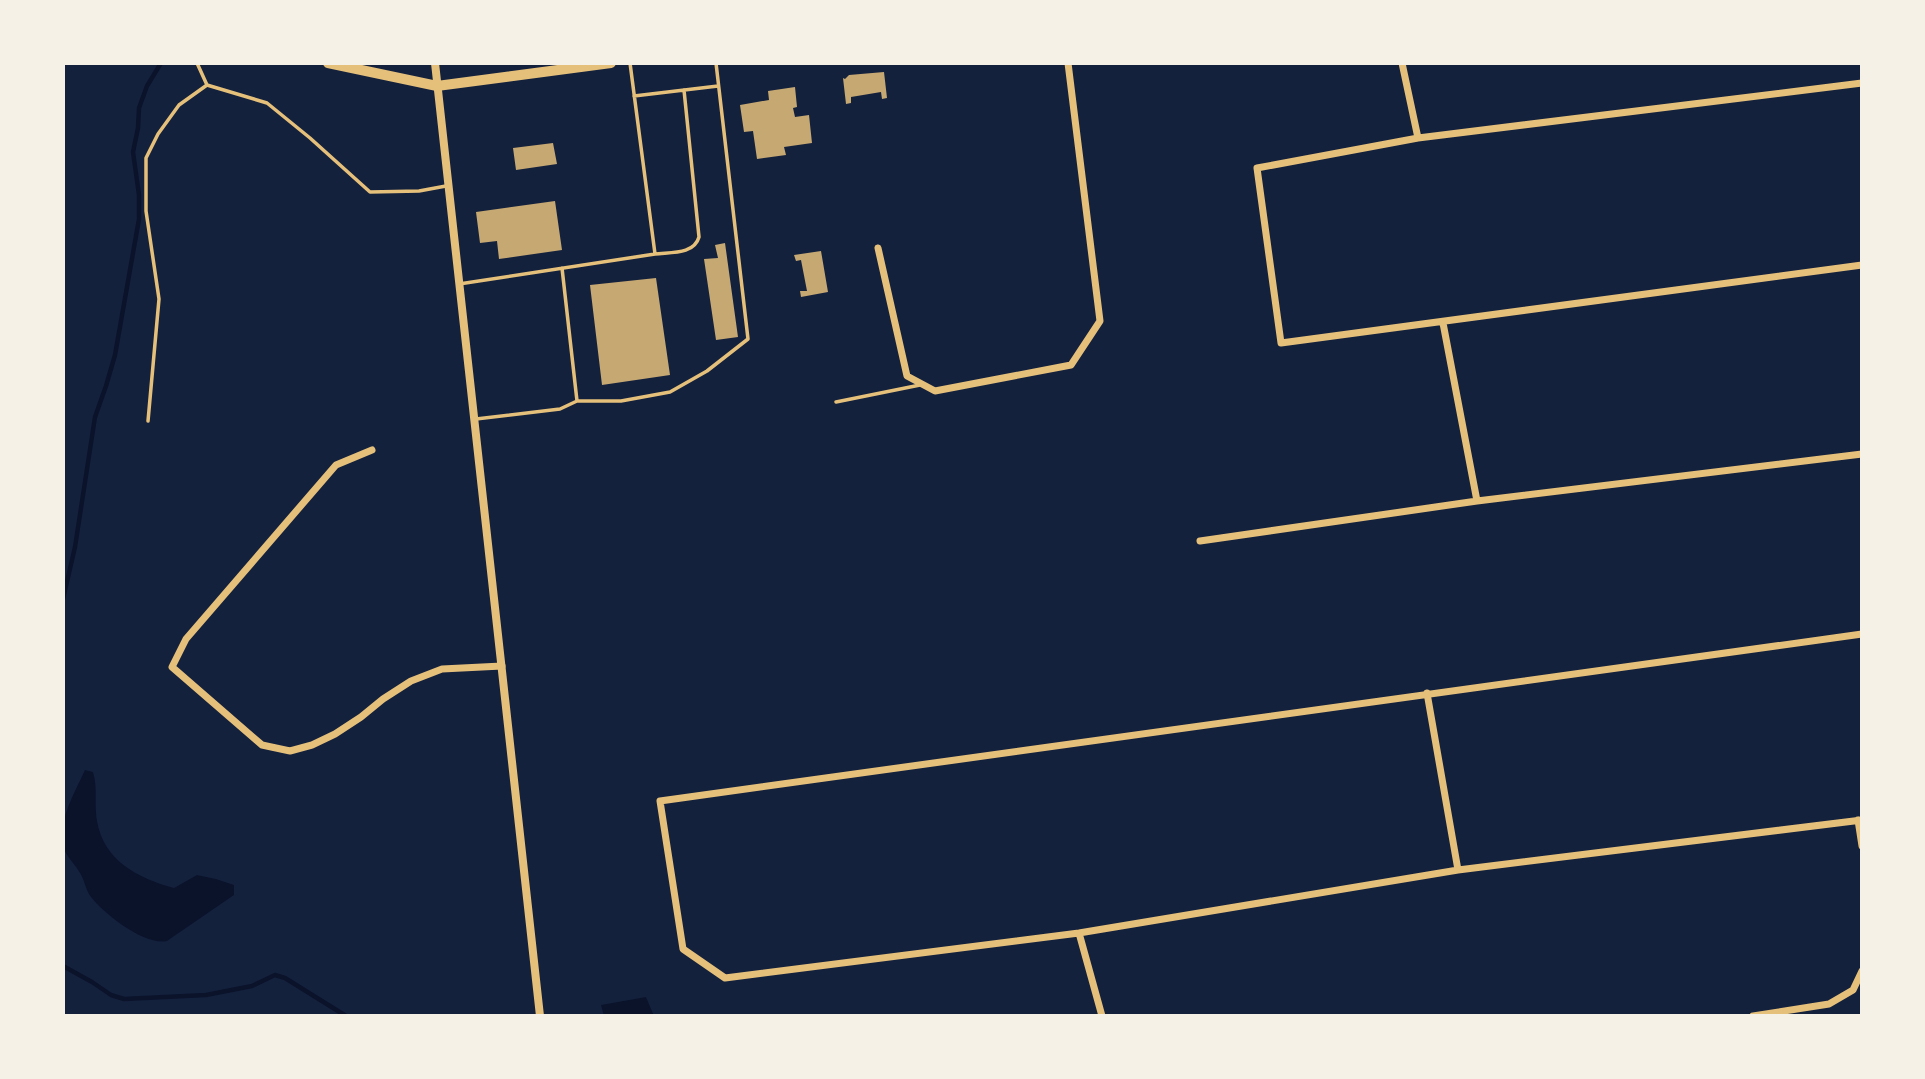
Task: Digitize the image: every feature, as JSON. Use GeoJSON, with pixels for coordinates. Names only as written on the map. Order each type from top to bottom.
{"type":"FeatureCollection","features":[{"type":"Feature","properties":{"kind":"main road"},"geometry":{"type":"LineString","coordinates":[[328,63],[437,86],[611,63]]}},
{"type":"Feature","properties":{"kind":"street"},"geometry":{"type":"LineString","coordinates":[[435,63],[540,1016]]}},
{"type":"Feature","properties":{"kind":"street"},"geometry":{"type":"LineString","coordinates":[[878,248],[906,376],[935,391],[1071,365],[1100,321],[1068,63]]}},
{"type":"Feature","properties":{"kind":"street"},"geometry":{"type":"LineString","coordinates":[[1402,63],[1418,138]]}},
{"type":"Feature","properties":{"kind":"street"},"geometry":{"type":"LineString","coordinates":[[1862,83],[1418,138],[1257,169],[1281,343],[1862,265]]}},
{"type":"Feature","properties":{"kind":"street"},"geometry":{"type":"LineString","coordinates":[[1443,323],[1477,501]]}},
{"type":"Feature","properties":{"kind":"street"},"geometry":{"type":"LineString","coordinates":[[372,450],[336,465],[186,639],[172,667],[262,745],[290,751],[312,745],[335,734],[411,681],[442,669],[502,666]]}},
{"type":"Feature","properties":{"kind":"street"},"geometry":{"type":"LineString","coordinates":[[1200,541],[1477,501],[1862,454]]}},
{"type":"Feature","properties":{"kind":"street"},"geometry":{"type":"LineString","coordinates":[[1862,634],[660,801],[682,949],[725,978],[1079,933],[1458,870],[1860,820],[1862,846]]}},
{"type":"Feature","properties":{"kind":"street"},"geometry":{"type":"LineString","coordinates":[[1427,693],[1458,870]]}},
{"type":"Feature","properties":{"kind":"street"},"geometry":{"type":"LineString","coordinates":[[1079,933],[1102,1016]]}},
{"type":"Feature","properties":{"kind":"street"},"geometry":{"type":"LineString","coordinates":[[1753,1016],[1829,1004],[1853,990],[1862,971]]}},
{"type":"Feature","properties":{"kind":"lane"},"geometry":{"type":"LineString","coordinates":[[197,63],[207,85],[267,103],[370,192],[419,191],[448,186]]}},
{"type":"Feature","properties":{"kind":"lane"},"geometry":{"type":"LineString","coordinates":[[630,63],[655,254]]}},
{"type":"Feature","properties":{"kind":"lane"},"geometry":{"type":"LineString","coordinates":[[474,419],[560,409],[577,401],[621,401],[670,392],[707,371],[748,339],[716,63]]}},
{"type":"Feature","properties":{"kind":"lane"},"geometry":{"type":"LineString","coordinates":[[148,421],[159,299],[146,211],[146,158],[158,134],[179,105],[207,85]]}},
{"type":"Feature","properties":{"kind":"lane"},"geometry":{"type":"LineString","coordinates":[[634,96],[718,86]]}},
{"type":"Feature","properties":{"kind":"lane"},"geometry":{"type":"LineString","coordinates":[[459,284],[691,249],[699,237],[684,90]]}},
{"type":"Feature","properties":{"kind":"lane"},"geometry":{"type":"LineString","coordinates":[[562,268],[577,401]]}},
{"type":"Feature","properties":{"kind":"lane"},"geometry":{"type":"LineString","coordinates":[[836,402],[922,384]]}},
{"type":"Feature","properties":{"kind":"water"},"geometry":{"type":"Polygon","coordinates":[[[85,770],[93,772],[96,815],[101,835],[107,847],[125,866],[148,879],[174,888],[197,875],[216,879],[234,885],[234,895],[167,941],[148,939],[137,934],[105,912],[89,894],[82,876],[63,846],[65,817],[85,770]]]}},
{"type":"Feature","properties":{"kind":"water"},"geometry":{"type":"Polygon","coordinates":[[[646,997],[654,1016],[604,1016],[601,1005],[646,997]]]}},
{"type":"Feature","properties":{"kind":"building"},"geometry":{"type":"Polygon","coordinates":[[[884,72],[887,98],[882,99],[881,92],[851,97],[851,103],[846,104],[843,78],[884,72]]]}},
{"type":"Feature","properties":{"kind":"building"},"geometry":{"type":"Polygon","coordinates":[[[795,87],[795,117],[809,115],[812,143],[784,147],[786,155],[757,159],[753,131],[744,132],[740,105],[769,100],[768,91],[795,87]]]}},
{"type":"Feature","properties":{"kind":"building"},"geometry":{"type":"Polygon","coordinates":[[[553,143],[557,164],[516,170],[513,148],[553,143]]]}},
{"type":"Feature","properties":{"kind":"building"},"geometry":{"type":"Polygon","coordinates":[[[555,201],[562,250],[499,259],[497,241],[480,243],[476,212],[555,201]]]}},
{"type":"Feature","properties":{"kind":"building"},"geometry":{"type":"Polygon","coordinates":[[[725,243],[738,337],[716,340],[704,259],[718,258],[715,245],[725,243]]]}},
{"type":"Feature","properties":{"kind":"building"},"geometry":{"type":"Polygon","coordinates":[[[821,251],[828,292],[801,297],[800,291],[807,291],[801,260],[796,261],[794,255],[821,251]]]}},
{"type":"Feature","properties":{"kind":"building"},"geometry":{"type":"Polygon","coordinates":[[[656,278],[670,375],[602,385],[590,285],[656,278]]]}},
{"type":"Feature","properties":{"kind":"waterway"},"geometry":{"type":"LineString","coordinates":[[63,599],[75,547],[95,417],[115,355],[139,219],[139,195],[133,152],[139,108],[147,86],[161,63]]}},
{"type":"Feature","properties":{"kind":"waterway"},"geometry":{"type":"LineString","coordinates":[[63,966],[111,995],[124,999],[206,995],[252,986],[275,975],[285,978],[346,1016]]}}]}
